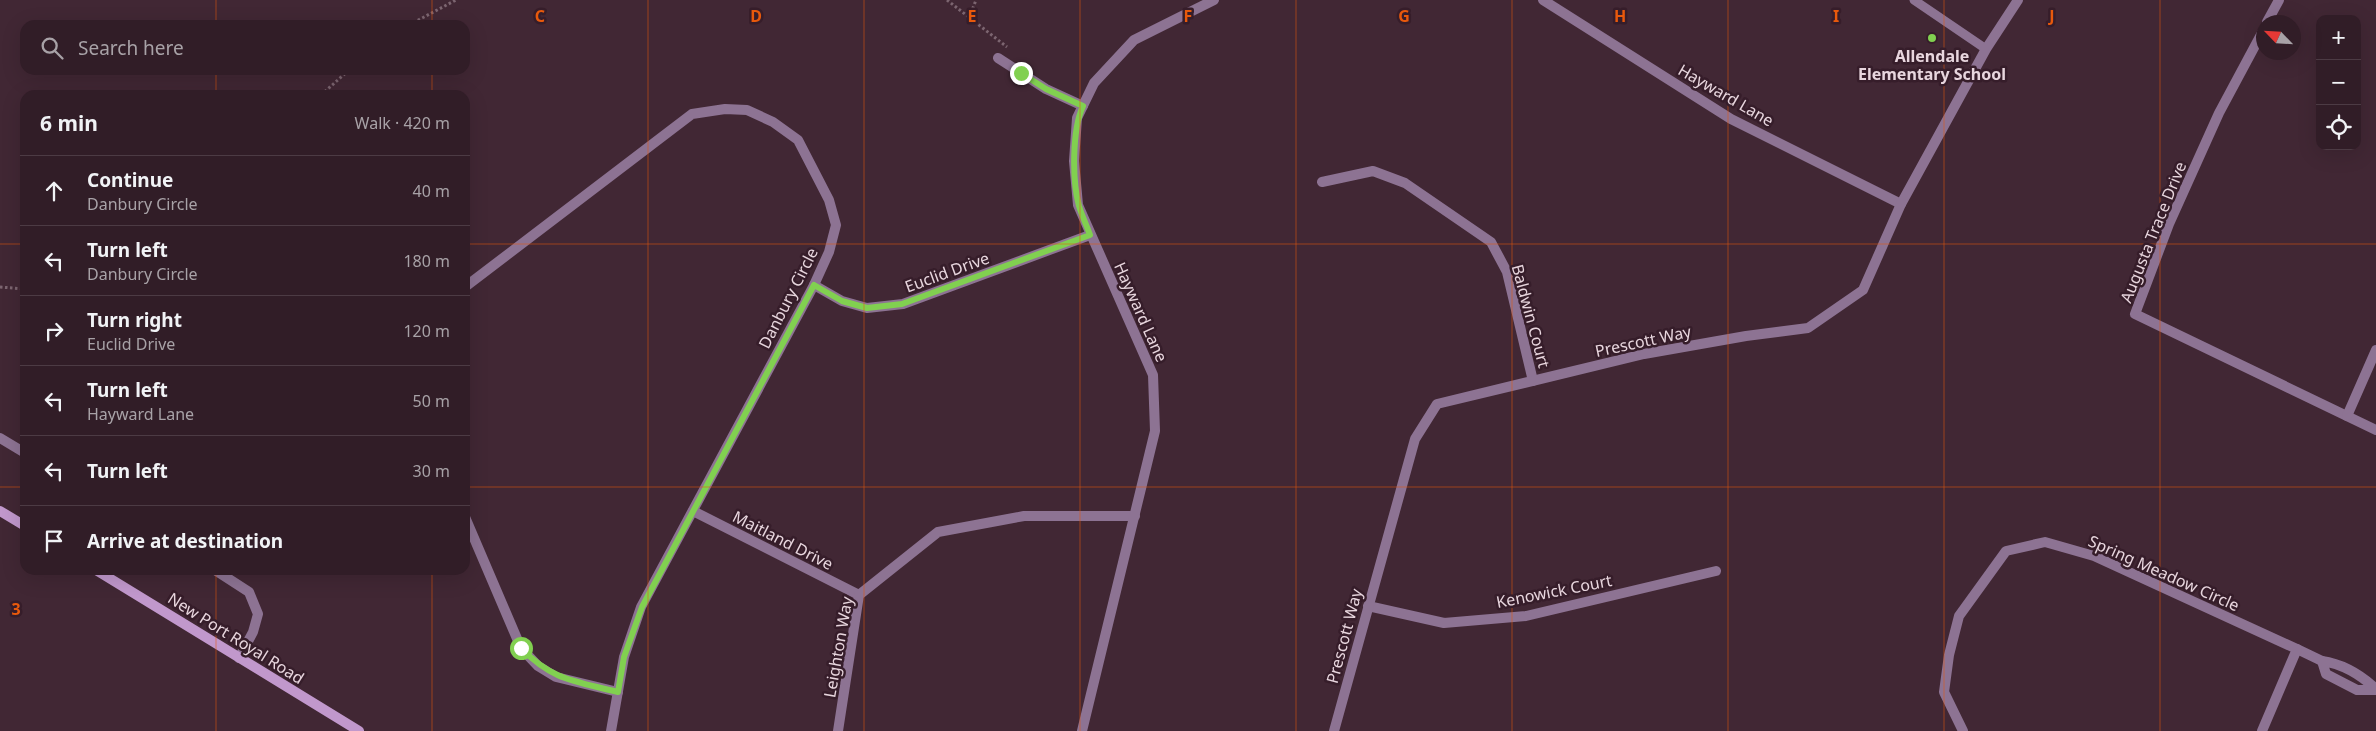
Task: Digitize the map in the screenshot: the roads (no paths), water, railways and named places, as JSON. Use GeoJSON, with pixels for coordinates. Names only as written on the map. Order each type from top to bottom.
{"type":"FeatureCollection","features":[{"type":"Feature","properties":{"kind":"street","name":"Hayward Lane"},"geometry":{"type":"LineString","coordinates":[[1082,731],[1155,431],[1152,375],[1078,205],[1074,161],[1077,118],[1094,83],[1134,40],[1214,0]]}},
{"type":"Feature","properties":{"kind":"street","name":"Hayward Lane"},"geometry":{"type":"LineString","coordinates":[[1543,0],[1732,119],[1901,204]]}},
{"type":"Feature","properties":{"kind":"street","name":"Prescott Way"},"geometry":{"type":"LineString","coordinates":[[1334,731],[1415,439],[1437,404],[1644,354],[1746,336],[1808,328],[1863,290],[1901,204],[1986,49],[2018,0]]}},
{"type":"Feature","properties":{"kind":"street"},"geometry":{"type":"LineString","coordinates":[[2271,15],[2279,0]]}},
{"type":"Feature","properties":{"kind":"street","name":"Augusta Trace Drive"},"geometry":{"type":"LineString","coordinates":[[2256,44],[2219,113],[2169,224],[2134,314],[2376,430]]}},
{"type":"Feature","properties":{"kind":"street"},"geometry":{"type":"LineString","coordinates":[[998,58],[1046,89],[1083,106]]}},
{"type":"Feature","properties":{"kind":"street","name":"Danbury Circle"},"geometry":{"type":"LineString","coordinates":[[470,283],[692,114],[725,109],[747,110],[773,122],[798,140],[829,200],[836,225],[829,252],[814,285],[642,607],[624,657],[611,731]]}},
{"type":"Feature","properties":{"kind":"street","name":"Baldwin Court"},"geometry":{"type":"LineString","coordinates":[[1322,182],[1373,171],[1405,183],[1491,242],[1506,272],[1533,380]]}},
{"type":"Feature","properties":{"kind":"street","name":"Euclid Drive"},"geometry":{"type":"LineString","coordinates":[[814,285],[842,301],[867,308],[902,304],[1090,235]]}},
{"type":"Feature","properties":{"kind":"street"},"geometry":{"type":"LineString","coordinates":[[2347,416],[2376,350]]}},
{"type":"Feature","properties":{"kind":"street"},"geometry":{"type":"LineString","coordinates":[[0,438],[20,450]]}},
{"type":"Feature","properties":{"kind":"street"},"geometry":{"type":"LineString","coordinates":[[0,511],[20,523]]}},
{"type":"Feature","properties":{"kind":"street","name":"Maitland Drive"},"geometry":{"type":"LineString","coordinates":[[693,511],[859,595]]}},
{"type":"Feature","properties":{"kind":"street","name":"Leighton Way"},"geometry":{"type":"LineString","coordinates":[[838,731],[859,595],[938,532],[1024,516],[1135,516]]}},
{"type":"Feature","properties":{"kind":"street"},"geometry":{"type":"LineString","coordinates":[[470,529],[521,648],[538,666],[556,677],[618,692]]}},
{"type":"Feature","properties":{"kind":"street","name":"Spring Meadow Circle"},"geometry":{"type":"LineString","coordinates":[[1963,731],[1944,692],[1959,616],[2006,551],[2045,542],[2094,556],[2322,661],[2334,663],[2363,677],[2376,689]]}},
{"type":"Feature","properties":{"kind":"street","name":"Kenowick Court"},"geometry":{"type":"LineString","coordinates":[[1368,606],[1444,623],[1526,616],[1716,571]]}},
{"type":"Feature","properties":{"kind":"street","name":"New Port Royal Road"},"geometry":{"type":"LineString","coordinates":[[104,575],[359,731]]}},
{"type":"Feature","properties":{"kind":"street"},"geometry":{"type":"LineString","coordinates":[[222,575],[250,592],[258,614],[253,632],[239,658]]}},
{"type":"Feature","properties":{"kind":"street"},"geometry":{"type":"LineString","coordinates":[[2262,731],[2297,649]]}},
{"type":"Feature","properties":{"kind":"lane"},"geometry":{"type":"LineString","coordinates":[[1914,0],[1986,49]]}},
{"type":"Feature","properties":{"kind":"place","name":"Allendale Elementary School"},"geometry":{"type":"Point","coordinates":[1932,38]}}]}
